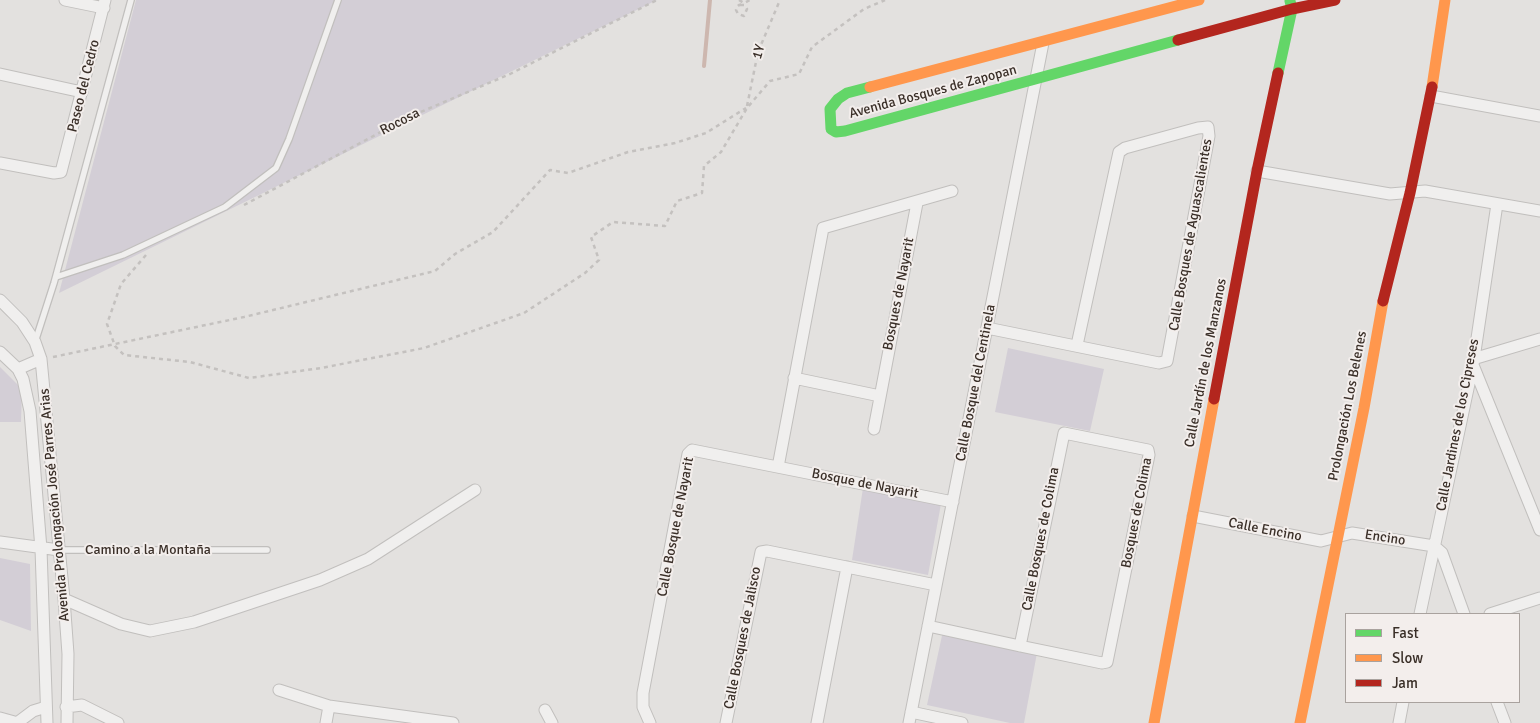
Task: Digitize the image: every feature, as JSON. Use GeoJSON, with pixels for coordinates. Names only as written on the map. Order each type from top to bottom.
{"type":"FeatureCollection","features":[{"type":"Feature","properties":{"kind":"street"},"geometry":{"type":"LineString","coordinates":[[66,0],[104,4]]}},
{"type":"Feature","properties":{"kind":"street","name":"Avenida Bosques de Zapopan"},"geometry":{"type":"LineString","coordinates":[[1199,0],[1043,43],[846,93],[830,109],[829,120],[831,130],[836,132],[845,131],[1036,79],[1291,4],[1334,0]]}},
{"type":"Feature","properties":{"kind":"street","name":"Prolongación Los Belenes"},"geometry":{"type":"LineString","coordinates":[[1300,723],[1364,408],[1384,298],[1410,193],[1431,96],[1445,0]]}},
{"type":"Feature","properties":{"kind":"street","name":"Paseo del Cedro"},"geometry":{"type":"LineString","coordinates":[[0,163],[54,173],[62,172],[104,4]]}},
{"type":"Feature","properties":{"kind":"street","name":"Calle Jardín de los Manzanos"},"geometry":{"type":"LineString","coordinates":[[1154,723],[1257,171],[1291,4]]}},
{"type":"Feature","properties":{"kind":"street","name":"Calle Bosque del Centinela"},"geometry":{"type":"LineString","coordinates":[[910,718],[1043,43]]}},
{"type":"Feature","properties":{"kind":"street"},"geometry":{"type":"LineString","coordinates":[[0,74],[82,92]]}},
{"type":"Feature","properties":{"kind":"street"},"geometry":{"type":"LineString","coordinates":[[1431,96],[1540,116]]}},
{"type":"Feature","properties":{"kind":"street","name":"Calle Bosques de Aguascalientes"},"geometry":{"type":"LineString","coordinates":[[987,328],[1159,362],[1167,361],[1209,136],[1208,127],[1143,143],[1119,152],[1077,345]]}},
{"type":"Feature","properties":{"kind":"street"},"geometry":{"type":"LineString","coordinates":[[1257,171],[1390,194],[1425,190],[1540,211]]}},
{"type":"Feature","properties":{"kind":"street"},"geometry":{"type":"LineString","coordinates":[[778,467],[823,228],[917,203],[952,191]]}},
{"type":"Feature","properties":{"kind":"street","name":"Bosques de Nayarit"},"geometry":{"type":"LineString","coordinates":[[874,429],[917,203]]}},
{"type":"Feature","properties":{"kind":"street","name":"Calle Jardines de los Cipreses"},"geometry":{"type":"LineString","coordinates":[[1420,613],[1473,362],[1498,204]]}},
{"type":"Feature","properties":{"kind":"street","name":"Avenida Prolongación José Parres Arias"},"geometry":{"type":"LineString","coordinates":[[0,300],[22,322],[35,342],[41,360],[68,654],[67,723]]}},
{"type":"Feature","properties":{"kind":"street"},"geometry":{"type":"LineString","coordinates":[[1540,338],[1473,362],[1540,530]]}},
{"type":"Feature","properties":{"kind":"street","name":"Avenida Prolongación José Parres Arias"},"geometry":{"type":"LineString","coordinates":[[0,352],[18,369],[23,379],[30,411],[41,549],[47,723]]}},
{"type":"Feature","properties":{"kind":"street"},"geometry":{"type":"LineString","coordinates":[[18,369],[41,360]]}},
{"type":"Feature","properties":{"kind":"street"},"geometry":{"type":"LineString","coordinates":[[794,378],[880,396]]}},
{"type":"Feature","properties":{"kind":"street","name":"Calle Bosques de Colima"},"geometry":{"type":"LineString","coordinates":[[1020,646],[1064,433]]}},
{"type":"Feature","properties":{"kind":"street","name":"Bosques de Colima"},"geometry":{"type":"LineString","coordinates":[[1020,646],[1102,663],[1107,662],[1150,455],[1148,450],[1064,433]]}},
{"type":"Feature","properties":{"kind":"street","name":"Calle Bosque de Nayarit"},"geometry":{"type":"LineString","coordinates":[[650,723],[643,707],[644,693],[688,454],[692,450],[698,450],[778,467]]}},
{"type":"Feature","properties":{"kind":"street","name":"Bosque de Nayarit"},"geometry":{"type":"LineString","coordinates":[[778,467],[952,502]]}},
{"type":"Feature","properties":{"kind":"street"},"geometry":{"type":"LineString","coordinates":[[64,599],[121,624],[150,631],[194,622],[320,580],[368,559],[476,490]]}},
{"type":"Feature","properties":{"kind":"street","name":"Calle Encino"},"geometry":{"type":"LineString","coordinates":[[1193,516],[1322,541],[1337,537]]}},
{"type":"Feature","properties":{"kind":"street","name":"Encino"},"geometry":{"type":"LineString","coordinates":[[1337,537],[1352,533],[1434,546]]}},
{"type":"Feature","properties":{"kind":"street","name":"Camino a la Montaña"},"geometry":{"type":"LineString","coordinates":[[0,542],[59,550]]}},
{"type":"Feature","properties":{"kind":"street"},"geometry":{"type":"LineString","coordinates":[[1434,546],[1442,553],[1464,613]]}},
{"type":"Feature","properties":{"kind":"street","name":"Calle Bosques de Jalisco"},"geometry":{"type":"LineString","coordinates":[[726,723],[761,552],[767,550],[936,585]]}},
{"type":"Feature","properties":{"kind":"street"},"geometry":{"type":"LineString","coordinates":[[817,723],[847,567]]}},
{"type":"Feature","properties":{"kind":"street"},"geometry":{"type":"LineString","coordinates":[[1493,613],[1540,598]]}},
{"type":"Feature","properties":{"kind":"street"},"geometry":{"type":"LineString","coordinates":[[928,626],[1020,646]]}},
{"type":"Feature","properties":{"kind":"street"},"geometry":{"type":"LineString","coordinates":[[279,690],[329,706],[453,723]]}},
{"type":"Feature","properties":{"kind":"street"},"geometry":{"type":"LineString","coordinates":[[1399,723],[1404,703]]}},
{"type":"Feature","properties":{"kind":"street"},"geometry":{"type":"LineString","coordinates":[[1497,703],[1506,723]]}},
{"type":"Feature","properties":{"kind":"street"},"geometry":{"type":"LineString","coordinates":[[66,707],[82,705],[118,723]]}},
{"type":"Feature","properties":{"kind":"street"},"geometry":{"type":"LineString","coordinates":[[326,723],[329,706]]}},
{"type":"Feature","properties":{"kind":"street"},"geometry":{"type":"LineString","coordinates":[[0,718],[17,723],[33,711],[46,707]]}},
{"type":"Feature","properties":{"kind":"street"},"geometry":{"type":"LineString","coordinates":[[545,710],[552,723]]}},
{"type":"Feature","properties":{"kind":"street"},"geometry":{"type":"LineString","coordinates":[[910,718],[962,723]]}},
{"type":"Feature","properties":{"kind":"lane"},"geometry":{"type":"LineString","coordinates":[[35,342],[56,277],[131,0]]}},
{"type":"Feature","properties":{"kind":"lane"},"geometry":{"type":"LineString","coordinates":[[56,277],[123,255],[225,207],[276,168],[289,139],[338,0]]}},
{"type":"Feature","properties":{"kind":"lane","name":"Camino a la Montaña"},"geometry":{"type":"LineString","coordinates":[[59,550],[267,550]]}},
{"type":"Feature","properties":{"kind":"path","name":"Rocosa"},"geometry":{"type":"LineString","coordinates":[[237,209],[409,117],[510,74],[658,0]]}},
{"type":"Feature","properties":{"kind":"path"},"geometry":{"type":"LineString","coordinates":[[739,0],[741,4],[747,9],[744,16],[737,12],[741,4],[750,0]]}},
{"type":"Feature","properties":{"kind":"path","name":"1Y"},"geometry":{"type":"LineString","coordinates":[[747,108],[758,52],[780,0]]}},
{"type":"Feature","properties":{"kind":"path"},"geometry":{"type":"LineString","coordinates":[[147,254],[121,284],[107,324],[115,346],[124,355],[190,362],[249,378],[321,368],[424,348],[524,313],[585,273],[598,260],[592,237],[613,222],[664,226],[677,201],[702,193],[704,166],[721,152],[747,108],[770,81],[800,74],[812,47],[864,10],[885,0]]}},
{"type":"Feature","properties":{"kind":"path"},"geometry":{"type":"LineString","coordinates":[[41,360],[115,346],[435,271],[456,254],[493,232],[550,170],[568,173],[628,152],[675,143],[706,133],[747,108]]}},
{"type":"Feature","properties":{"kind":"shaded area"},"geometry":{"type":"Polygon","coordinates":[[[136,0],[657,0],[59,293],[136,0]]]}},
{"type":"Feature","properties":{"kind":"shaded area"},"geometry":{"type":"Polygon","coordinates":[[[1008,348],[1104,369],[1090,431],[995,412],[1008,348]]]}},
{"type":"Feature","properties":{"kind":"shaded area"},"geometry":{"type":"Polygon","coordinates":[[[0,367],[22,389],[21,422],[0,422],[0,367]]]}},
{"type":"Feature","properties":{"kind":"shaded area"},"geometry":{"type":"Polygon","coordinates":[[[863,488],[941,504],[928,575],[852,560],[863,488]]]}},
{"type":"Feature","properties":{"kind":"shaded area"},"geometry":{"type":"Polygon","coordinates":[[[0,558],[30,564],[31,631],[0,620],[0,558]]]}},
{"type":"Feature","properties":{"kind":"shaded area"},"geometry":{"type":"Polygon","coordinates":[[[943,631],[1037,653],[1024,723],[1010,723],[927,705],[943,631]]]}},
{"type":"Feature","properties":{"kind":"waterway"},"geometry":{"type":"LineString","coordinates":[[704,66],[710,0]]}},
{"type":"Feature","properties":{"kind":"traffic: fast"},"geometry":{"type":"LineString","coordinates":[[1278,73],[1292,9],[1290,1]]}},
{"type":"Feature","properties":{"kind":"traffic: fast"},"geometry":{"type":"LineString","coordinates":[[870,87],[847,93],[838,99],[830,109],[831,129],[836,132],[845,131],[1178,40]]}},
{"type":"Feature","properties":{"kind":"traffic: slow"},"geometry":{"type":"LineString","coordinates":[[870,87],[1199,0]]}},
{"type":"Feature","properties":{"kind":"traffic: slow"},"geometry":{"type":"LineString","coordinates":[[1432,87],[1445,0]]}},
{"type":"Feature","properties":{"kind":"traffic: slow"},"geometry":{"type":"LineString","coordinates":[[1300,723],[1364,408],[1383,301]]}},
{"type":"Feature","properties":{"kind":"traffic: slow"},"geometry":{"type":"LineString","coordinates":[[1154,723],[1214,399]]}},
{"type":"Feature","properties":{"kind":"traffic: jam"},"geometry":{"type":"LineString","coordinates":[[1178,40],[1292,9],[1335,0]]}},
{"type":"Feature","properties":{"kind":"traffic: jam"},"geometry":{"type":"LineString","coordinates":[[1214,399],[1257,171],[1278,73]]}},
{"type":"Feature","properties":{"kind":"traffic: jam"},"geometry":{"type":"LineString","coordinates":[[1383,301],[1410,193],[1432,87]]}}]}
